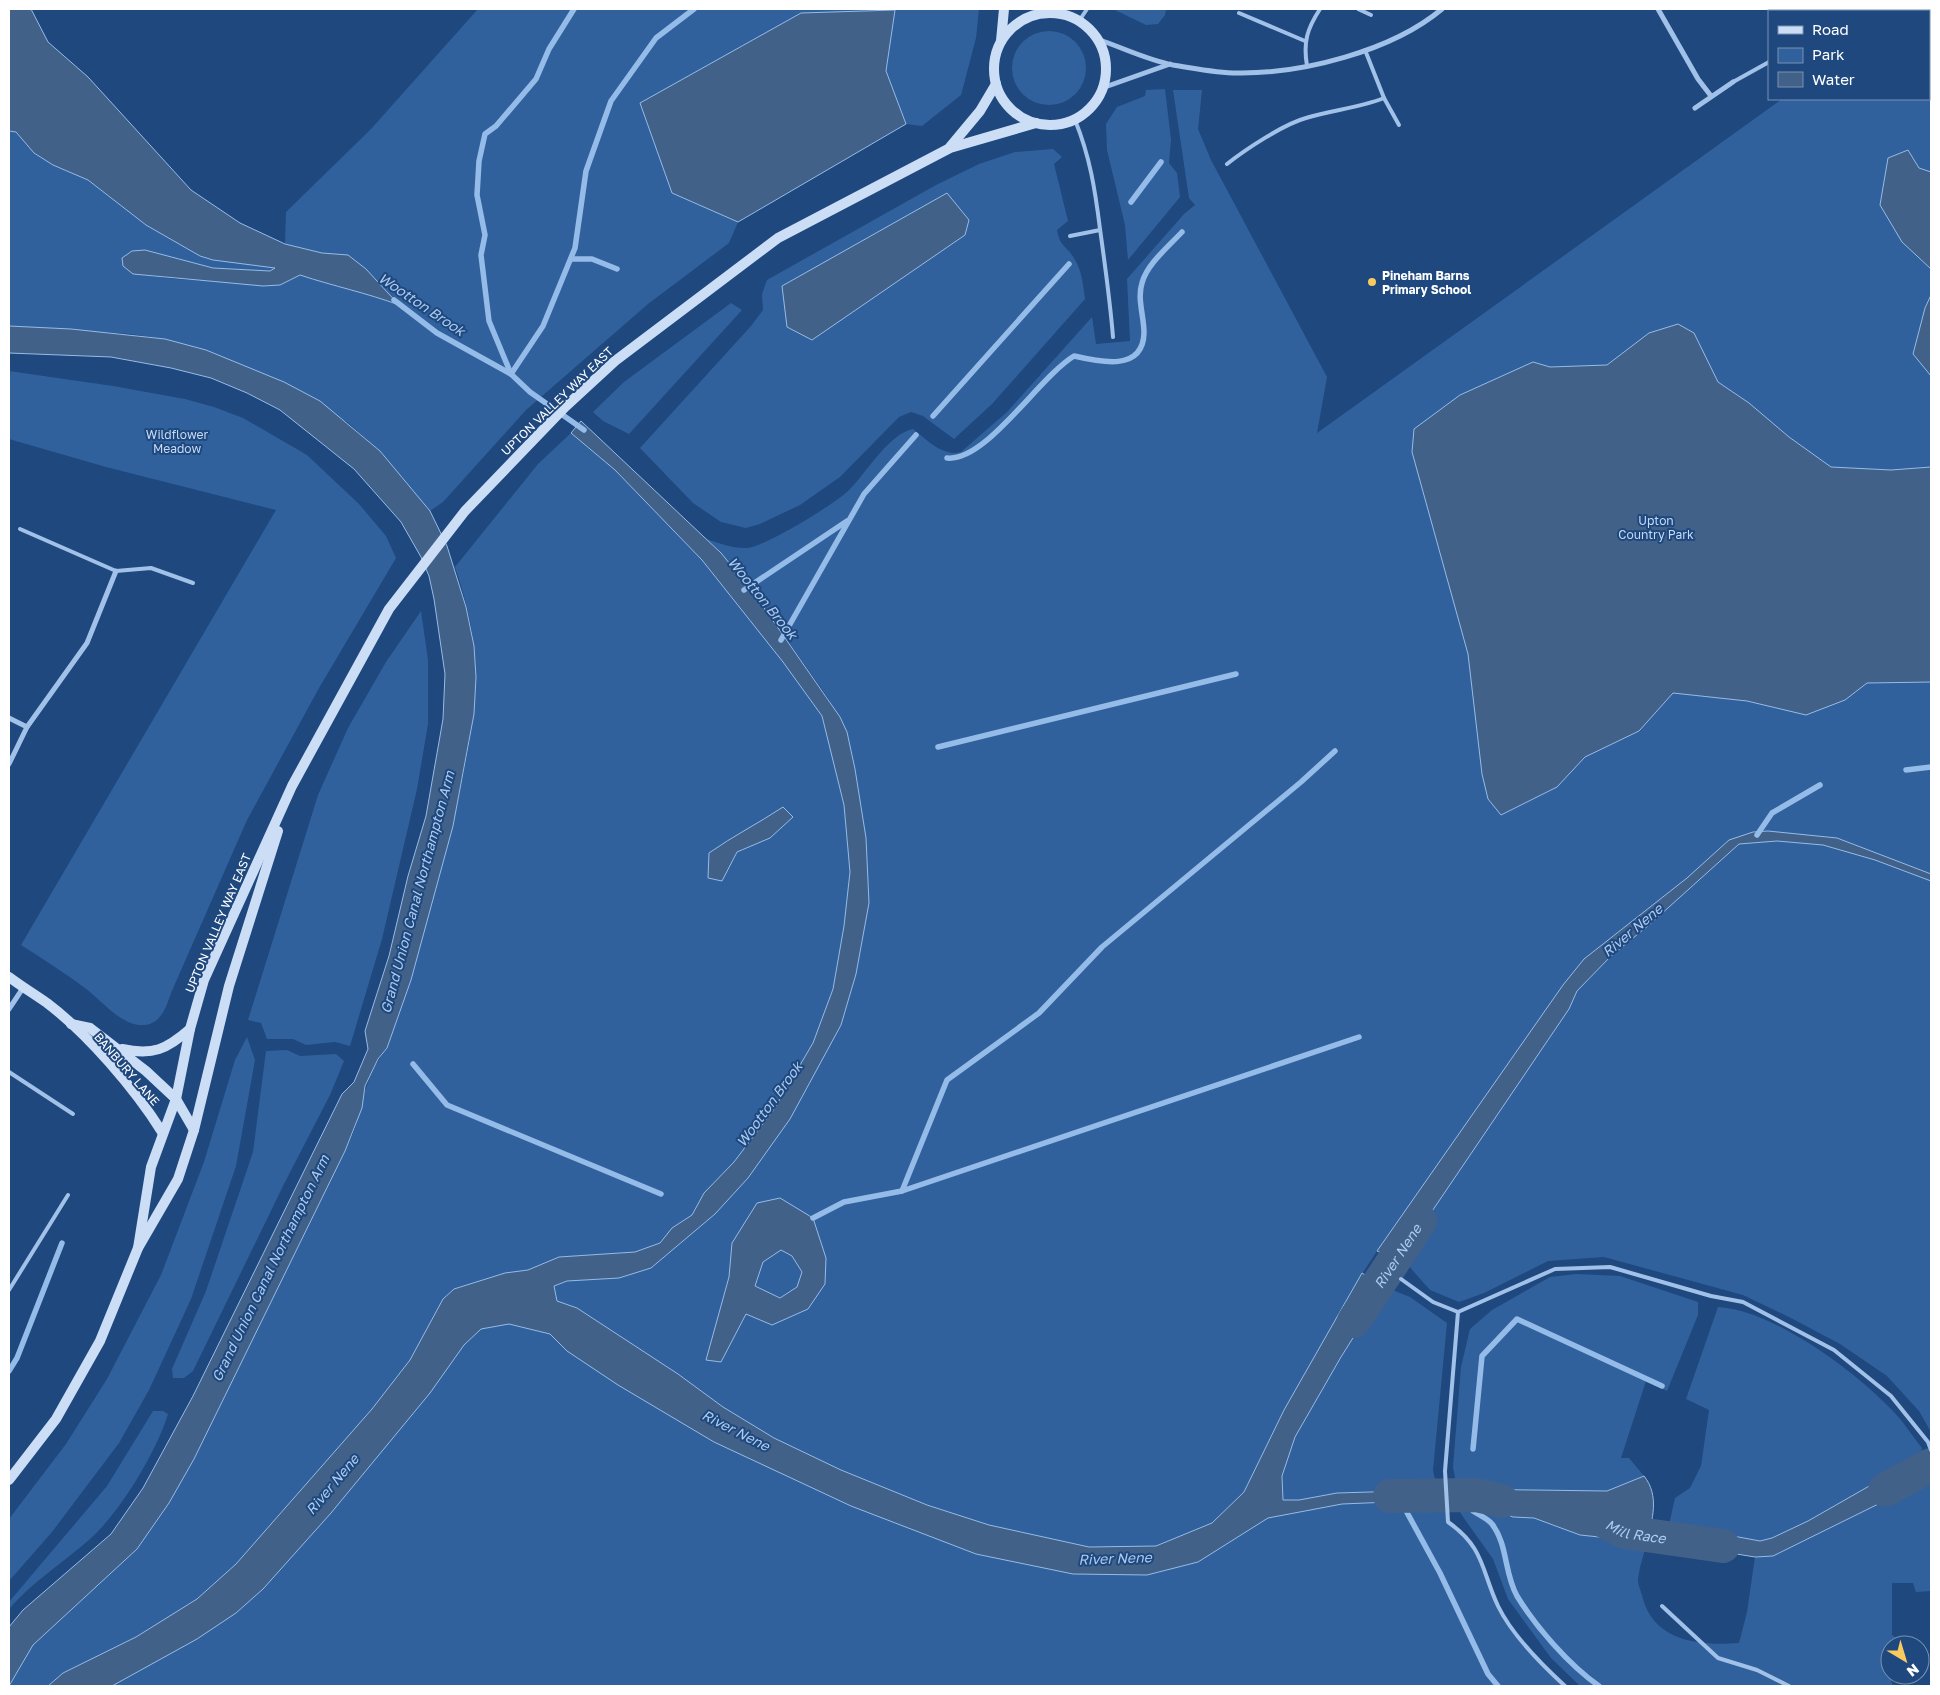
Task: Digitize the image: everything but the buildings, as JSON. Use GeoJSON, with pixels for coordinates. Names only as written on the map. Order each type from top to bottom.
{"type":"FeatureCollection","features":[{"type":"Feature","properties":{"kind":"street"},"geometry":{"type":"LineString","coordinates":[[1000,42],[1012,29],[1030,17],[1044,13],[1054,12],[1079,21],[1097,39],[1104,53],[1105,87],[1097,100],[1075,120],[1062,124],[1036,123],[1019,115],[1005,102],[996,84],[996,57],[1004,9]]}},
{"type":"Feature","properties":{"kind":"street"},"geometry":{"type":"LineString","coordinates":[[1097,39],[1171,64],[1237,73],[1307,66],[1365,50],[1396,38],[1442,9]]}},
{"type":"Feature","properties":{"kind":"street"},"geometry":{"type":"LineString","coordinates":[[1658,9],[1698,79],[1711,96]]}},
{"type":"Feature","properties":{"kind":"street"},"geometry":{"type":"LineString","coordinates":[[1105,87],[1171,64]]}},
{"type":"Feature","properties":{"kind":"street"},"geometry":{"type":"LineString","coordinates":[[1695,108],[1733,82]]}},
{"type":"Feature","properties":{"kind":"street","name":"UPTON VALLEY WAY EAST"},"geometry":{"type":"LineString","coordinates":[[950,148],[980,111],[996,84]]}},
{"type":"Feature","properties":{"kind":"street","name":"UPTON VALLEY WAY EAST"},"geometry":{"type":"LineString","coordinates":[[138,1248],[150,1167],[176,1099],[190,1029],[204,980],[292,786],[389,609],[465,510],[519,454],[615,361],[778,238],[950,148],[1036,123]]}},
{"type":"Feature","properties":{"kind":"street"},"geometry":{"type":"LineString","coordinates":[[9,764],[27,728],[87,643],[116,571]]}},
{"type":"Feature","properties":{"kind":"street"},"geometry":{"type":"LineString","coordinates":[[9,718],[27,728]]}},
{"type":"Feature","properties":{"kind":"street","name":"UPTON VALLEY WAY EAST"},"geometry":{"type":"LineString","coordinates":[[9,1480],[56,1419],[100,1341],[138,1248],[178,1179],[194,1130],[228,986],[292,786]]}},
{"type":"Feature","properties":{"kind":"street","name":"BANBURY LANE"},"geometry":{"type":"LineString","coordinates":[[9,977],[71,1024],[134,1091],[162,1132]]}},
{"type":"Feature","properties":{"kind":"street"},"geometry":{"type":"LineString","coordinates":[[9,1009],[24,987]]}},
{"type":"Feature","properties":{"kind":"street","name":"BANBURY LANE"},"geometry":{"type":"LineString","coordinates":[[71,1024],[90,1028],[119,1048],[176,1099],[194,1130]]}},
{"type":"Feature","properties":{"kind":"street"},"geometry":{"type":"LineString","coordinates":[[119,1048],[140,1053],[153,1051],[170,1046],[190,1029]]}},
{"type":"Feature","properties":{"kind":"lane"},"geometry":{"type":"LineString","coordinates":[[1079,21],[1087,9]]}},
{"type":"Feature","properties":{"kind":"lane"},"geometry":{"type":"LineString","coordinates":[[1307,66],[1305,41],[1308,27],[1320,9]]}},
{"type":"Feature","properties":{"kind":"lane"},"geometry":{"type":"LineString","coordinates":[[1358,9],[1371,15]]}},
{"type":"Feature","properties":{"kind":"lane"},"geometry":{"type":"LineString","coordinates":[[1239,13],[1305,41]]}},
{"type":"Feature","properties":{"kind":"lane"},"geometry":{"type":"LineString","coordinates":[[1365,50],[1384,98],[1399,125]]}},
{"type":"Feature","properties":{"kind":"lane"},"geometry":{"type":"LineString","coordinates":[[1733,82],[1768,63]]}},
{"type":"Feature","properties":{"kind":"lane"},"geometry":{"type":"LineString","coordinates":[[1227,164],[1246,149],[1305,118],[1384,98]]}},
{"type":"Feature","properties":{"kind":"lane"},"geometry":{"type":"LineString","coordinates":[[1075,120],[1087,150],[1093,176],[1109,288],[1113,336]]}},
{"type":"Feature","properties":{"kind":"lane"},"geometry":{"type":"LineString","coordinates":[[1070,236],[1100,230]]}},
{"type":"Feature","properties":{"kind":"lane"},"geometry":{"type":"LineString","coordinates":[[20,529],[116,571],[151,568],[193,583]]}},
{"type":"Feature","properties":{"kind":"lane"},"geometry":{"type":"LineString","coordinates":[[9,1072],[73,1114]]}},
{"type":"Feature","properties":{"kind":"lane"},"geometry":{"type":"LineString","coordinates":[[9,1290],[68,1195]]}},
{"type":"Feature","properties":{"kind":"lane"},"geometry":{"type":"LineString","coordinates":[[1401,1279],[1433,1302],[1458,1312],[1554,1269],[1601,1267],[1610,1267],[1711,1296],[1743,1302],[1834,1350],[1891,1396],[1928,1442],[1931,1450]]}},
{"type":"Feature","properties":{"kind":"lane"},"geometry":{"type":"LineString","coordinates":[[1458,1312],[1445,1472],[1448,1522],[1466,1535],[1480,1556],[1499,1607],[1539,1662],[1565,1686]]}},
{"type":"Feature","properties":{"kind":"lane"},"geometry":{"type":"LineString","coordinates":[[1662,1606],[1718,1658],[1757,1670],[1789,1686]]}},
{"type":"Feature","properties":{"kind":"green space"},"geometry":{"type":"Polygon","coordinates":[[[478,9],[979,9],[976,38],[961,95],[922,126],[906,124],[886,71],[895,10],[801,13],[641,103],[672,193],[738,222],[729,243],[648,304],[526,410],[443,502],[430,511],[380,451],[347,422],[206,350],[165,339],[130,334],[9,326],[9,131],[16,132],[34,153],[53,165],[88,180],[146,225],[200,256],[213,260],[275,267],[270,271],[213,268],[145,250],[132,251],[133,274],[175,279],[280,285],[300,275],[365,292],[348,255],[322,253],[285,244],[286,212],[371,129],[478,9]]]}},
{"type":"Feature","properties":{"kind":"green space"},"geometry":{"type":"Polygon","coordinates":[[[1113,9],[1166,9],[1165,15],[1158,24],[1146,25],[1113,9]]]}},
{"type":"Feature","properties":{"kind":"green space","name":"Upton Country Park"},"geometry":{"type":"Polygon","coordinates":[[[1931,9],[1931,1432],[1919,1411],[1887,1376],[1840,1344],[1743,1295],[1604,1257],[1548,1261],[1484,1293],[1459,1302],[1430,1290],[1407,1264],[1377,1251],[1360,1277],[1284,1410],[1244,1492],[1212,1523],[1156,1546],[1089,1547],[989,1525],[927,1505],[841,1470],[774,1438],[723,1407],[678,1374],[577,1308],[557,1302],[554,1286],[567,1281],[619,1278],[651,1268],[715,1214],[841,1025],[856,974],[868,903],[866,838],[847,732],[828,698],[753,592],[721,553],[706,539],[732,547],[748,548],[757,546],[784,533],[815,515],[848,491],[886,446],[904,432],[913,429],[942,450],[954,453],[961,452],[1007,412],[1092,317],[1096,344],[1130,341],[1127,279],[1184,214],[1195,205],[1189,198],[1173,90],[1202,90],[1198,129],[1211,160],[1327,377],[1317,433],[1781,100],[1930,100],[1930,10],[1908,10],[1931,9]],[[813,1218],[732,1243],[729,1277],[707,1360],[721,1362],[746,1314],[808,1309],[813,1218]]]}},
{"type":"Feature","properties":{"kind":"green space"},"geometry":{"type":"Polygon","coordinates":[[[1049,31],[1063,34],[1075,42],[1083,54],[1086,68],[1083,82],[1075,94],[1063,102],[1049,105],[1035,102],[1023,94],[1015,82],[1012,68],[1015,54],[1023,42],[1035,34],[1049,31]]]}},
{"type":"Feature","properties":{"kind":"green space"},"geometry":{"type":"Polygon","coordinates":[[[1165,89],[1171,140],[1169,163],[1177,173],[1180,197],[1128,260],[1125,225],[1107,150],[1106,124],[1117,107],[1145,96],[1146,90],[1165,89]]]}},
{"type":"Feature","properties":{"kind":"green space"},"geometry":{"type":"Polygon","coordinates":[[[1053,149],[1062,157],[1054,164],[1068,221],[1057,230],[1060,240],[1077,264],[1082,278],[1085,299],[992,404],[954,439],[923,416],[911,412],[899,417],[840,477],[800,505],[760,524],[746,528],[721,522],[693,503],[640,448],[751,326],[763,310],[762,294],[767,280],[936,185],[979,164],[1015,152],[1053,149]]]}},
{"type":"Feature","properties":{"kind":"green space"},"geometry":{"type":"Polygon","coordinates":[[[731,303],[742,310],[629,434],[603,421],[593,412],[624,382],[731,303]]]}},
{"type":"Feature","properties":{"kind":"green space","name":"Wildflower Meadow"},"geometry":{"type":"Polygon","coordinates":[[[9,371],[113,386],[185,399],[243,418],[307,455],[359,504],[386,536],[396,558],[319,688],[247,820],[167,1005],[157,1020],[146,1025],[132,1023],[117,1016],[77,982],[21,945],[276,510],[106,467],[9,439],[9,371]]]}},
{"type":"Feature","properties":{"kind":"green space"},"geometry":{"type":"Polygon","coordinates":[[[571,433],[615,470],[702,560],[783,662],[822,716],[844,805],[850,872],[844,926],[833,989],[813,1043],[774,1109],[734,1162],[704,1193],[692,1215],[672,1228],[660,1243],[635,1252],[559,1257],[528,1270],[505,1273],[454,1289],[443,1299],[410,1360],[372,1409],[236,1564],[197,1599],[136,1637],[63,1673],[48,1686],[9,1686],[32,1645],[137,1549],[169,1503],[194,1459],[352,1136],[371,1074],[387,1048],[427,920],[453,823],[463,776],[474,706],[476,664],[470,622],[455,567],[538,464],[571,433]]]}},
{"type":"Feature","properties":{"kind":"green space"},"geometry":{"type":"Polygon","coordinates":[[[421,611],[428,660],[428,724],[417,789],[382,939],[350,1046],[335,1042],[306,1045],[293,1039],[267,1039],[261,1023],[248,1020],[318,795],[348,728],[386,662],[421,611]]]}},
{"type":"Feature","properties":{"kind":"green space"},"geometry":{"type":"Polygon","coordinates":[[[247,1037],[255,1060],[236,1166],[191,1299],[149,1390],[119,1443],[52,1532],[9,1581],[9,1519],[66,1444],[107,1379],[161,1275],[204,1162],[235,1060],[247,1037]]]}},
{"type":"Feature","properties":{"kind":"green space"},"geometry":{"type":"Polygon","coordinates":[[[287,1050],[300,1056],[336,1054],[344,1061],[330,1095],[284,1184],[193,1371],[184,1378],[173,1378],[172,1369],[206,1291],[253,1152],[266,1051],[287,1050]]]}},
{"type":"Feature","properties":{"kind":"green space"},"geometry":{"type":"Polygon","coordinates":[[[781,1249],[792,1256],[802,1272],[797,1287],[780,1298],[755,1286],[763,1262],[781,1249]]]}},
{"type":"Feature","properties":{"kind":"green space"},"geometry":{"type":"Polygon","coordinates":[[[1576,1274],[1620,1276],[1698,1302],[1698,1315],[1667,1391],[1646,1381],[1621,1458],[1629,1458],[1644,1476],[1607,1491],[1457,1489],[1453,1467],[1461,1367],[1470,1329],[1492,1310],[1550,1277],[1576,1274]]]}},
{"type":"Feature","properties":{"kind":"green space"},"geometry":{"type":"Polygon","coordinates":[[[1385,1287],[1410,1297],[1447,1323],[1433,1470],[1437,1490],[1337,1493],[1299,1500],[1283,1500],[1282,1476],[1295,1437],[1341,1357],[1385,1287]]]}},
{"type":"Feature","properties":{"kind":"green space"},"geometry":{"type":"Polygon","coordinates":[[[512,1297],[717,1423],[995,1542],[1184,1555],[1265,1512],[1340,1496],[1447,1495],[1448,1522],[1469,1541],[1475,1551],[1504,1617],[1528,1649],[1565,1686],[82,1686],[219,1603],[420,1380],[512,1297]]]}},
{"type":"Feature","properties":{"kind":"green space"},"geometry":{"type":"Polygon","coordinates":[[[1718,1307],[1762,1318],[1809,1343],[1832,1359],[1872,1391],[1897,1416],[1922,1448],[1920,1457],[1808,1521],[1772,1538],[1760,1541],[1669,1525],[1675,1498],[1690,1488],[1701,1466],[1709,1410],[1686,1399],[1718,1307]]]}},
{"type":"Feature","properties":{"kind":"green space"},"geometry":{"type":"Polygon","coordinates":[[[153,1411],[163,1411],[168,1414],[146,1464],[125,1498],[90,1539],[38,1581],[9,1609],[9,1602],[107,1486],[153,1411]]]}},
{"type":"Feature","properties":{"kind":"green space"},"geometry":{"type":"Polygon","coordinates":[[[1931,1478],[1931,1591],[1916,1592],[1913,1583],[1892,1583],[1892,1635],[1880,1635],[1880,1685],[1893,1686],[1580,1686],[1551,1658],[1508,1599],[1493,1559],[1461,1514],[1457,1502],[1484,1505],[1513,1517],[1534,1518],[1580,1535],[1647,1542],[1638,1582],[1649,1613],[1669,1633],[1695,1642],[1739,1643],[1747,1612],[1755,1557],[1773,1556],[1931,1478]]]}},
{"type":"Feature","properties":{"kind":"water"},"geometry":{"type":"Polygon","coordinates":[[[9,9],[31,9],[48,42],[88,77],[191,190],[240,223],[285,244],[322,253],[348,255],[366,269],[399,305],[300,275],[280,285],[263,286],[133,274],[123,266],[122,258],[132,251],[145,250],[213,268],[270,271],[275,268],[213,260],[200,256],[146,225],[88,180],[53,165],[34,153],[16,132],[9,131],[9,9]]]}},
{"type":"Feature","properties":{"kind":"water"},"geometry":{"type":"Polygon","coordinates":[[[895,10],[886,71],[906,124],[738,222],[672,193],[640,103],[801,13],[895,10]]]}},
{"type":"Feature","properties":{"kind":"water"},"geometry":{"type":"Polygon","coordinates":[[[1908,150],[1919,168],[1931,172],[1931,269],[1902,242],[1880,205],[1888,158],[1908,150]]]}},
{"type":"Feature","properties":{"kind":"water"},"geometry":{"type":"Polygon","coordinates":[[[947,193],[969,220],[965,235],[812,340],[787,327],[782,286],[947,193]]]}},
{"type":"Feature","properties":{"kind":"water"},"geometry":{"type":"Polygon","coordinates":[[[1931,295],[1931,376],[1913,354],[1925,308],[1931,295]]]}},
{"type":"Feature","properties":{"kind":"water"},"geometry":{"type":"Polygon","coordinates":[[[1678,324],[1694,333],[1718,382],[1749,403],[1789,437],[1831,467],[1891,470],[1931,467],[1931,682],[1867,683],[1845,700],[1806,715],[1747,701],[1673,693],[1639,731],[1585,757],[1557,787],[1501,815],[1488,799],[1482,774],[1468,654],[1412,452],[1414,429],[1460,395],[1533,362],[1550,367],[1607,365],[1649,333],[1678,324]]]}},
{"type":"Feature","properties":{"kind":"water","name":"Grand Union Canal Northampton Arm"},"geometry":{"type":"Polygon","coordinates":[[[9,326],[71,329],[165,339],[206,350],[284,382],[320,401],[380,451],[430,511],[447,546],[466,607],[474,646],[476,677],[474,714],[453,826],[411,980],[387,1048],[378,1059],[365,1086],[362,1108],[345,1151],[194,1459],[169,1503],[137,1549],[33,1645],[9,1686],[9,1627],[23,1610],[111,1534],[143,1488],[193,1396],[342,1094],[354,1082],[368,1049],[365,1031],[389,956],[408,876],[426,816],[443,719],[445,674],[434,599],[429,576],[421,557],[401,522],[354,469],[280,410],[247,393],[211,378],[171,368],[111,357],[9,353],[9,326]]]}},
{"type":"Feature","properties":{"kind":"water"},"geometry":{"type":"Polygon","coordinates":[[[581,421],[721,553],[753,592],[840,717],[847,732],[855,769],[866,838],[869,903],[856,974],[841,1025],[790,1119],[748,1178],[715,1214],[651,1268],[619,1278],[567,1281],[554,1286],[557,1301],[577,1308],[678,1374],[723,1407],[774,1438],[841,1470],[927,1505],[989,1525],[1089,1547],[1156,1546],[1212,1523],[1244,1492],[1284,1410],[1362,1273],[1385,1287],[1341,1357],[1295,1437],[1282,1476],[1283,1500],[1299,1500],[1337,1493],[1437,1490],[1438,1500],[1342,1504],[1268,1518],[1198,1562],[1147,1575],[1073,1574],[976,1554],[851,1506],[714,1442],[618,1385],[567,1351],[550,1334],[509,1324],[481,1329],[464,1345],[430,1393],[331,1513],[263,1589],[236,1613],[197,1639],[112,1686],[48,1686],[63,1673],[136,1637],[197,1599],[236,1564],[372,1409],[410,1360],[443,1299],[454,1289],[505,1273],[528,1270],[559,1257],[635,1252],[660,1243],[672,1228],[692,1215],[704,1193],[734,1162],[774,1109],[813,1043],[833,989],[844,926],[850,872],[844,805],[822,716],[783,662],[702,560],[615,470],[571,433],[581,421]]]}},
{"type":"Feature","properties":{"kind":"water"},"geometry":{"type":"Polygon","coordinates":[[[783,807],[793,817],[770,838],[737,852],[722,881],[708,878],[709,853],[783,807]]]}},
{"type":"Feature","properties":{"kind":"water"},"geometry":{"type":"Polygon","coordinates":[[[1768,831],[1837,838],[1931,874],[1931,881],[1875,860],[1823,845],[1777,841],[1739,844],[1649,925],[1611,956],[1577,991],[1569,1009],[1422,1226],[1410,1248],[1407,1264],[1377,1251],[1563,985],[1584,959],[1687,878],[1729,840],[1753,832],[1768,831]]]}},
{"type":"Feature","properties":{"kind":"water"},"geometry":{"type":"Polygon","coordinates":[[[780,1198],[813,1218],[826,1258],[825,1284],[808,1309],[772,1325],[746,1314],[721,1362],[706,1360],[729,1277],[732,1243],[757,1203],[780,1198]],[[781,1250],[763,1262],[755,1286],[780,1298],[797,1287],[802,1272],[792,1256],[781,1250]]]}},
{"type":"Feature","properties":{"kind":"water"},"geometry":{"type":"Polygon","coordinates":[[[1920,1457],[1931,1478],[1773,1556],[1755,1557],[1675,1544],[1679,1526],[1760,1541],[1772,1538],[1808,1521],[1920,1457]]]}},
{"type":"Feature","properties":{"kind":"water"},"geometry":{"type":"Polygon","coordinates":[[[1644,1476],[1652,1492],[1653,1500],[1647,1542],[1580,1535],[1534,1518],[1513,1517],[1484,1505],[1457,1502],[1457,1489],[1607,1491],[1644,1476]]]}},
{"type":"Feature","properties":{"kind":"waterway"},"geometry":{"type":"LineString","coordinates":[[511,374],[489,321],[481,255],[485,235],[477,195],[479,161],[485,134],[496,126],[536,79],[549,49],[574,9]]}},
{"type":"Feature","properties":{"kind":"waterway"},"geometry":{"type":"LineString","coordinates":[[511,374],[543,326],[575,248],[586,171],[611,101],[656,38],[694,9]]}},
{"type":"Feature","properties":{"kind":"waterway"},"geometry":{"type":"LineString","coordinates":[[1131,202],[1161,162]]}},
{"type":"Feature","properties":{"kind":"waterway"},"geometry":{"type":"LineString","coordinates":[[947,458],[962,456],[978,447],[1012,417],[1044,382],[1074,356],[1107,362],[1128,359],[1136,354],[1142,345],[1144,333],[1140,301],[1142,283],[1149,269],[1159,256],[1182,232]]}},
{"type":"Feature","properties":{"kind":"waterway"},"geometry":{"type":"LineString","coordinates":[[571,259],[592,259],[617,269]]}},
{"type":"Feature","properties":{"kind":"waterway"},"geometry":{"type":"LineString","coordinates":[[933,416],[1069,264]]}},
{"type":"Feature","properties":{"kind":"waterway","name":"Wootton Brook"},"geometry":{"type":"LineString","coordinates":[[394,300],[437,333],[511,374],[530,392],[584,430]]}},
{"type":"Feature","properties":{"kind":"waterway"},"geometry":{"type":"LineString","coordinates":[[781,640],[864,494],[916,435]]}},
{"type":"Feature","properties":{"kind":"waterway"},"geometry":{"type":"LineString","coordinates":[[744,590],[847,521]]}},
{"type":"Feature","properties":{"kind":"waterway"},"geometry":{"type":"LineString","coordinates":[[938,747],[1236,674]]}},
{"type":"Feature","properties":{"kind":"waterway"},"geometry":{"type":"LineString","coordinates":[[902,1191],[947,1080],[1039,1013],[1102,947],[1301,782],[1335,751]]}},
{"type":"Feature","properties":{"kind":"waterway"},"geometry":{"type":"LineString","coordinates":[[1906,770],[1931,767]]}},
{"type":"Feature","properties":{"kind":"waterway"},"geometry":{"type":"LineString","coordinates":[[1757,835],[1772,813],[1820,785]]}},
{"type":"Feature","properties":{"kind":"waterway"},"geometry":{"type":"LineString","coordinates":[[813,1218],[844,1202],[902,1191],[1359,1037]]}},
{"type":"Feature","properties":{"kind":"waterway"},"geometry":{"type":"LineString","coordinates":[[413,1064],[447,1105],[661,1194]]}},
{"type":"Feature","properties":{"kind":"waterway","name":"River Nene"},"geometry":{"type":"LineString","coordinates":[[1354,1321],[1420,1221]]}},
{"type":"Feature","properties":{"kind":"waterway"},"geometry":{"type":"LineString","coordinates":[[9,1371],[17,1358],[62,1243]]}},
{"type":"Feature","properties":{"kind":"waterway"},"geometry":{"type":"LineString","coordinates":[[1473,1449],[1482,1356],[1517,1319],[1662,1386]]}},
{"type":"Feature","properties":{"kind":"waterway","name":"Mill Race"},"geometry":{"type":"LineString","coordinates":[[1885,1490],[1931,1465]]}},
{"type":"Feature","properties":{"kind":"waterway","name":"Mill Race"},"geometry":{"type":"LineString","coordinates":[[1390,1496],[1476,1495],[1502,1501]]}},
{"type":"Feature","properties":{"kind":"waterway"},"geometry":{"type":"LineString","coordinates":[[1398,1496],[1440,1573],[1488,1674],[1498,1686]]}},
{"type":"Feature","properties":{"kind":"waterway"},"geometry":{"type":"LineString","coordinates":[[1469,1496],[1473,1511],[1490,1522],[1497,1532],[1504,1550],[1513,1587],[1525,1608],[1543,1633],[1576,1667],[1599,1686]]}},
{"type":"Feature","properties":{"kind":"waterway","name":"Mill Race"},"geometry":{"type":"LineString","coordinates":[[1604,1521],[1625,1532],[1723,1546]]}},
{"type":"Feature","properties":{"kind":"place","name":"Pineham Barns Primary School"},"geometry":{"type":"Point","coordinates":[1372,282]}}]}
